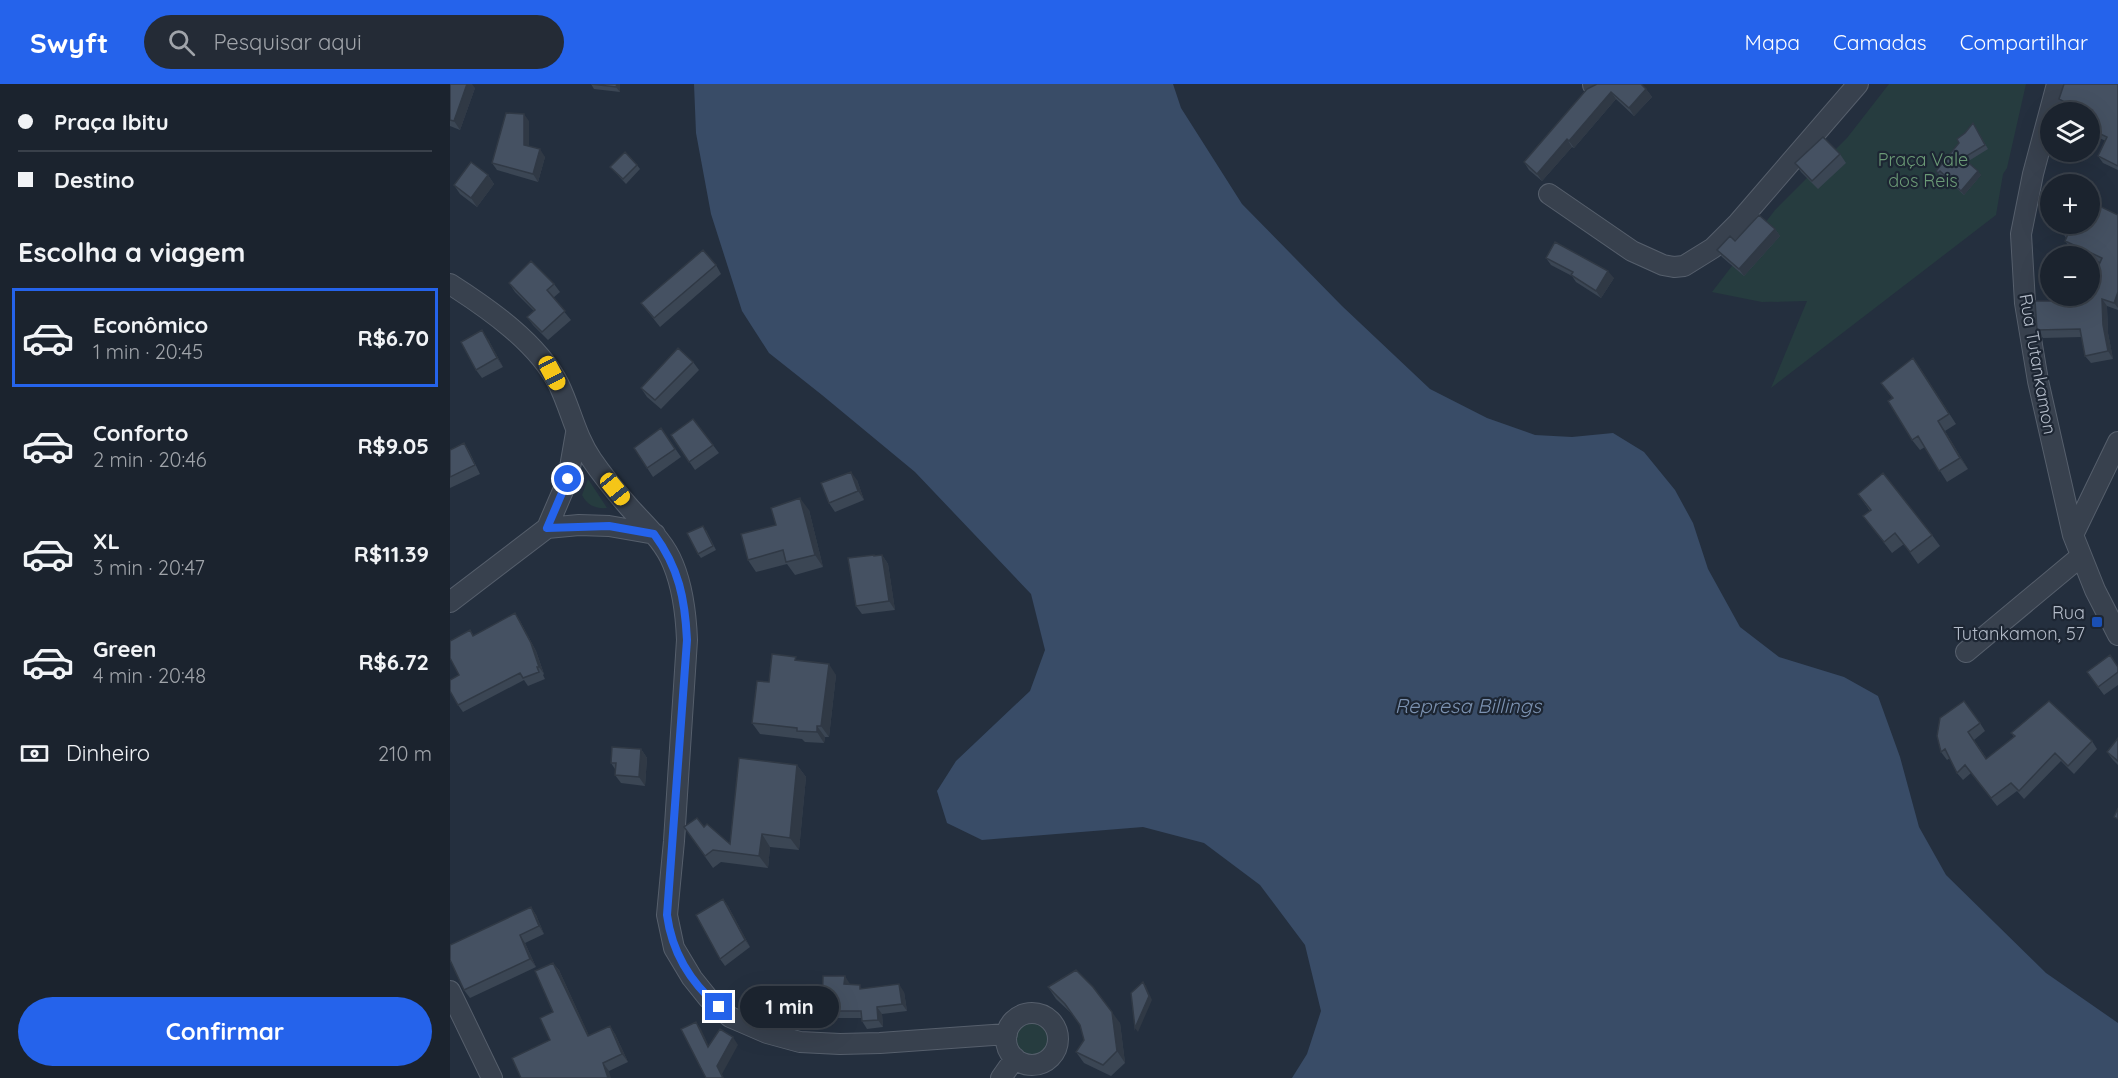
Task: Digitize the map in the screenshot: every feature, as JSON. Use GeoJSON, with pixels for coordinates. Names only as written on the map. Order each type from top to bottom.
{"type":"FeatureCollection","features":[{"type":"Feature","properties":{"kind":"street"},"geometry":{"type":"LineString","coordinates":[[1549,194],[1632,251],[1663,265],[1684,266],[1713,248],[1738,223],[1858,84]]}},
{"type":"Feature","properties":{"kind":"street","name":"Rua Tutankamon"},"geometry":{"type":"LineString","coordinates":[[2057,84],[2020,234],[2025,303],[2038,381],[2073,535],[2080,557],[2109,621],[2118,635]]}},
{"type":"Feature","properties":{"kind":"street"},"geometry":{"type":"LineString","coordinates":[[450,284],[500,318],[541,357],[560,388],[576,433],[592,461],[654,534],[673,562],[680,582],[686,614],[687,640],[675,830],[667,915],[674,948],[692,978],[708,998],[730,1017],[767,1033],[800,1042],[880,1043],[1007,1034]]}},
{"type":"Feature","properties":{"kind":"street"},"geometry":{"type":"LineString","coordinates":[[450,602],[547,528],[568,479],[576,433]]}},
{"type":"Feature","properties":{"kind":"street"},"geometry":{"type":"LineString","coordinates":[[2073,535],[2118,442]]}},
{"type":"Feature","properties":{"kind":"street"},"geometry":{"type":"LineString","coordinates":[[547,528],[609,526],[654,534]]}},
{"type":"Feature","properties":{"kind":"street"},"geometry":{"type":"LineString","coordinates":[[1966,652],[2080,557]]}},
{"type":"Feature","properties":{"kind":"street"},"geometry":{"type":"LineString","coordinates":[[450,991],[492,1078]]}},
{"type":"Feature","properties":{"kind":"street"},"geometry":{"type":"LineString","coordinates":[[1030,1013],[1046,1017],[1056,1030],[1057,1047],[1046,1060],[1030,1064],[1015,1058],[1008,1047],[1007,1034],[1015,1019],[1030,1013]]}},
{"type":"Feature","properties":{"kind":"street"},"geometry":{"type":"LineString","coordinates":[[1001,1078],[1015,1058]]}},
{"type":"Feature","properties":{"kind":"green space","name":"Praça Vale dos Reis"},"geometry":{"type":"Polygon","coordinates":[[[1889,84],[2026,84],[2007,168],[2003,174],[1996,215],[1771,388],[1807,301],[1762,302],[1712,292],[1775,210],[1847,138],[1889,84]]]}},
{"type":"Feature","properties":{"kind":"green space"},"geometry":{"type":"Polygon","coordinates":[[[588,479],[607,508],[592,506],[582,495],[588,479]]]}},
{"type":"Feature","properties":{"kind":"green space"},"geometry":{"type":"Polygon","coordinates":[[[1032,1021],[1045,1026],[1050,1039],[1045,1052],[1032,1057],[1019,1052],[1014,1039],[1019,1026],[1032,1021]]]}},
{"type":"Feature","properties":{"kind":"water","name":"Represa Billings"},"geometry":{"type":"Polygon","coordinates":[[[694,84],[1173,84],[1181,108],[1242,204],[1342,306],[1430,389],[1487,418],[1535,435],[1572,437],[1613,433],[1644,452],[1675,490],[1693,523],[1708,569],[1740,627],[1779,657],[1844,677],[1878,696],[1900,757],[1919,827],[1946,875],[2046,973],[2118,1023],[2118,1078],[1292,1078],[1307,1054],[1321,1011],[1305,945],[1260,885],[1204,843],[1143,827],[982,840],[947,823],[937,791],[956,761],[1030,691],[1045,650],[1031,594],[915,472],[769,353],[742,311],[711,214],[696,133],[694,84]]]}},
{"type":"Feature","properties":{"kind":"building"},"geometry":{"type":"Polygon","coordinates":[[[450,84],[467,84],[454,121],[450,120],[450,84]]]}},
{"type":"Feature","properties":{"kind":"building"},"geometry":{"type":"Polygon","coordinates":[[[591,84],[617,84],[616,87],[591,84]]]}},
{"type":"Feature","properties":{"kind":"building"},"geometry":{"type":"Polygon","coordinates":[[[1597,84],[1641,84],[1646,89],[1629,108],[1611,92],[1537,174],[1524,162],[1587,89],[1597,84]]]}},
{"type":"Feature","properties":{"kind":"building"},"geometry":{"type":"Polygon","coordinates":[[[2064,84],[2118,84],[2118,166],[2100,157],[2107,137],[2100,134],[2100,102],[2064,102],[2059,99],[2064,84]]]}},
{"type":"Feature","properties":{"kind":"building"},"geometry":{"type":"Polygon","coordinates":[[[506,113],[524,114],[524,145],[540,149],[533,174],[492,163],[506,113]]]}},
{"type":"Feature","properties":{"kind":"building"},"geometry":{"type":"Polygon","coordinates":[[[1973,123],[1985,145],[1963,158],[1978,171],[1961,191],[1940,171],[1938,173],[1936,171],[1959,143],[1957,139],[1973,123]]]}},
{"type":"Feature","properties":{"kind":"building"},"geometry":{"type":"Polygon","coordinates":[[[1823,137],[1840,154],[1812,181],[1795,163],[1823,137]]]}},
{"type":"Feature","properties":{"kind":"building"},"geometry":{"type":"Polygon","coordinates":[[[625,152],[637,165],[623,179],[610,167],[625,152]]]}},
{"type":"Feature","properties":{"kind":"building"},"geometry":{"type":"Polygon","coordinates":[[[471,162],[488,175],[471,198],[454,185],[471,162]]]}},
{"type":"Feature","properties":{"kind":"building"},"geometry":{"type":"Polygon","coordinates":[[[2100,206],[2118,215],[2118,292],[2114,303],[2102,299],[2103,325],[2108,351],[2085,356],[2080,329],[2037,330],[2035,301],[2040,301],[2040,306],[2100,306],[2100,262],[2102,258],[2100,257],[2100,246],[2076,246],[2065,241],[2068,234],[2100,234],[2100,206]]]}},
{"type":"Feature","properties":{"kind":"building"},"geometry":{"type":"Polygon","coordinates":[[[1759,215],[1775,229],[1739,269],[1717,250],[1730,236],[1735,241],[1759,215]]]}},
{"type":"Feature","properties":{"kind":"building"},"geometry":{"type":"Polygon","coordinates":[[[1555,242],[1608,271],[1596,291],[1571,275],[1573,272],[1546,258],[1555,242]]]}},
{"type":"Feature","properties":{"kind":"building"},"geometry":{"type":"Polygon","coordinates":[[[703,250],[716,265],[654,318],[641,303],[703,250]]]}},
{"type":"Feature","properties":{"kind":"building"},"geometry":{"type":"Polygon","coordinates":[[[531,261],[554,284],[547,290],[565,311],[542,332],[527,317],[535,310],[509,283],[531,261]]]}},
{"type":"Feature","properties":{"kind":"building"},"geometry":{"type":"Polygon","coordinates":[[[482,330],[497,358],[476,370],[461,342],[482,330]]]}},
{"type":"Feature","properties":{"kind":"building"},"geometry":{"type":"Polygon","coordinates":[[[678,348],[693,362],[655,400],[641,388],[678,348]]]}},
{"type":"Feature","properties":{"kind":"building"},"geometry":{"type":"Polygon","coordinates":[[[1913,358],[1949,414],[1938,421],[1960,458],[1939,471],[1918,436],[1912,440],[1888,401],[1893,398],[1881,383],[1913,358]]]}},
{"type":"Feature","properties":{"kind":"building"},"geometry":{"type":"Polygon","coordinates":[[[693,419],[713,445],[689,462],[671,435],[693,419]]]}},
{"type":"Feature","properties":{"kind":"building"},"geometry":{"type":"Polygon","coordinates":[[[661,428],[675,449],[647,468],[634,448],[661,428]]]}},
{"type":"Feature","properties":{"kind":"building"},"geometry":{"type":"Polygon","coordinates":[[[464,443],[475,465],[450,477],[450,450],[464,443]]]}},
{"type":"Feature","properties":{"kind":"building"},"geometry":{"type":"Polygon","coordinates":[[[851,472],[858,491],[829,503],[821,483],[851,472]]]}},
{"type":"Feature","properties":{"kind":"building"},"geometry":{"type":"Polygon","coordinates":[[[1883,473],[1932,535],[1910,552],[1895,533],[1884,542],[1863,516],[1871,510],[1858,494],[1883,473]]]}},
{"type":"Feature","properties":{"kind":"building"},"geometry":{"type":"Polygon","coordinates":[[[800,498],[815,555],[786,562],[783,550],[748,560],[741,534],[776,525],[771,508],[800,498]]]}},
{"type":"Feature","properties":{"kind":"building"},"geometry":{"type":"Polygon","coordinates":[[[703,526],[713,546],[698,554],[687,533],[703,526]]]}},
{"type":"Feature","properties":{"kind":"building"},"geometry":{"type":"Polygon","coordinates":[[[882,555],[889,601],[856,606],[848,558],[882,555]]]}},
{"type":"Feature","properties":{"kind":"building"},"geometry":{"type":"Polygon","coordinates":[[[515,613],[531,643],[539,672],[523,678],[520,673],[458,705],[450,691],[450,680],[459,675],[450,658],[450,641],[470,630],[473,636],[515,613]]]}},
{"type":"Feature","properties":{"kind":"building"},"geometry":{"type":"Polygon","coordinates":[[[772,654],[796,657],[795,660],[829,664],[821,726],[817,726],[817,732],[752,723],[757,681],[769,682],[772,654]]]}},
{"type":"Feature","properties":{"kind":"building"},"geometry":{"type":"Polygon","coordinates":[[[2110,655],[2118,667],[2118,672],[2098,687],[2087,672],[2110,655]]]}},
{"type":"Feature","properties":{"kind":"building"},"geometry":{"type":"Polygon","coordinates":[[[1964,701],[1980,723],[1968,732],[1986,759],[2015,736],[2011,733],[2049,701],[2092,741],[2068,766],[2055,753],[2019,791],[2011,783],[1991,798],[1965,765],[1957,773],[1945,749],[1941,752],[1937,736],[1940,718],[1964,701]]]}},
{"type":"Feature","properties":{"kind":"building"},"geometry":{"type":"Polygon","coordinates":[[[2118,738],[2118,761],[2107,752],[2118,738]]]}},
{"type":"Feature","properties":{"kind":"building"},"geometry":{"type":"Polygon","coordinates":[[[612,747],[641,749],[639,777],[615,775],[616,763],[611,763],[612,747]]]}},
{"type":"Feature","properties":{"kind":"building"},"geometry":{"type":"Polygon","coordinates":[[[739,758],[797,765],[790,838],[762,834],[759,856],[713,850],[705,856],[684,827],[697,818],[704,827],[707,824],[730,844],[739,758]]]}},
{"type":"Feature","properties":{"kind":"building"},"geometry":{"type":"Polygon","coordinates":[[[723,899],[745,940],[720,959],[696,915],[723,899]]]}},
{"type":"Feature","properties":{"kind":"building"},"geometry":{"type":"Polygon","coordinates":[[[531,907],[539,926],[520,935],[530,959],[464,990],[450,960],[450,945],[531,907]]]}},
{"type":"Feature","properties":{"kind":"building"},"geometry":{"type":"Polygon","coordinates":[[[553,963],[588,1036],[610,1026],[622,1054],[603,1063],[608,1078],[521,1078],[512,1058],[550,1040],[540,1018],[553,1012],[535,971],[553,963]]]}},
{"type":"Feature","properties":{"kind":"building"},"geometry":{"type":"Polygon","coordinates":[[[1076,970],[1093,987],[1112,1012],[1117,1051],[1103,1065],[1076,1052],[1084,1040],[1080,1025],[1065,1004],[1048,987],[1076,970]]]}},
{"type":"Feature","properties":{"kind":"building"},"geometry":{"type":"Polygon","coordinates":[[[823,976],[845,976],[844,984],[860,985],[860,989],[899,984],[902,1004],[877,1007],[878,1020],[862,1021],[861,1011],[822,1011],[823,976]]]}},
{"type":"Feature","properties":{"kind":"building"},"geometry":{"type":"Polygon","coordinates":[[[1143,982],[1149,996],[1135,1028],[1131,993],[1143,982]]]}},
{"type":"Feature","properties":{"kind":"building"},"geometry":{"type":"Polygon","coordinates":[[[696,1022],[708,1047],[720,1029],[733,1037],[717,1066],[723,1078],[706,1078],[681,1029],[696,1022]]]}},
{"type":"Feature","properties":{"kind":"place","name":"Rua Tutankamon, 57"},"geometry":{"type":"Point","coordinates":[2097,622]}},
{"type":"Feature","properties":{"kind":"route"},"geometry":{"type":"LineString","coordinates":[[568,479],[547,528],[579,525],[609,526],[654,534],[673,562],[680,582],[686,614],[687,640],[667,915],[669,933],[681,962],[708,998],[719,1007]]}}]}
